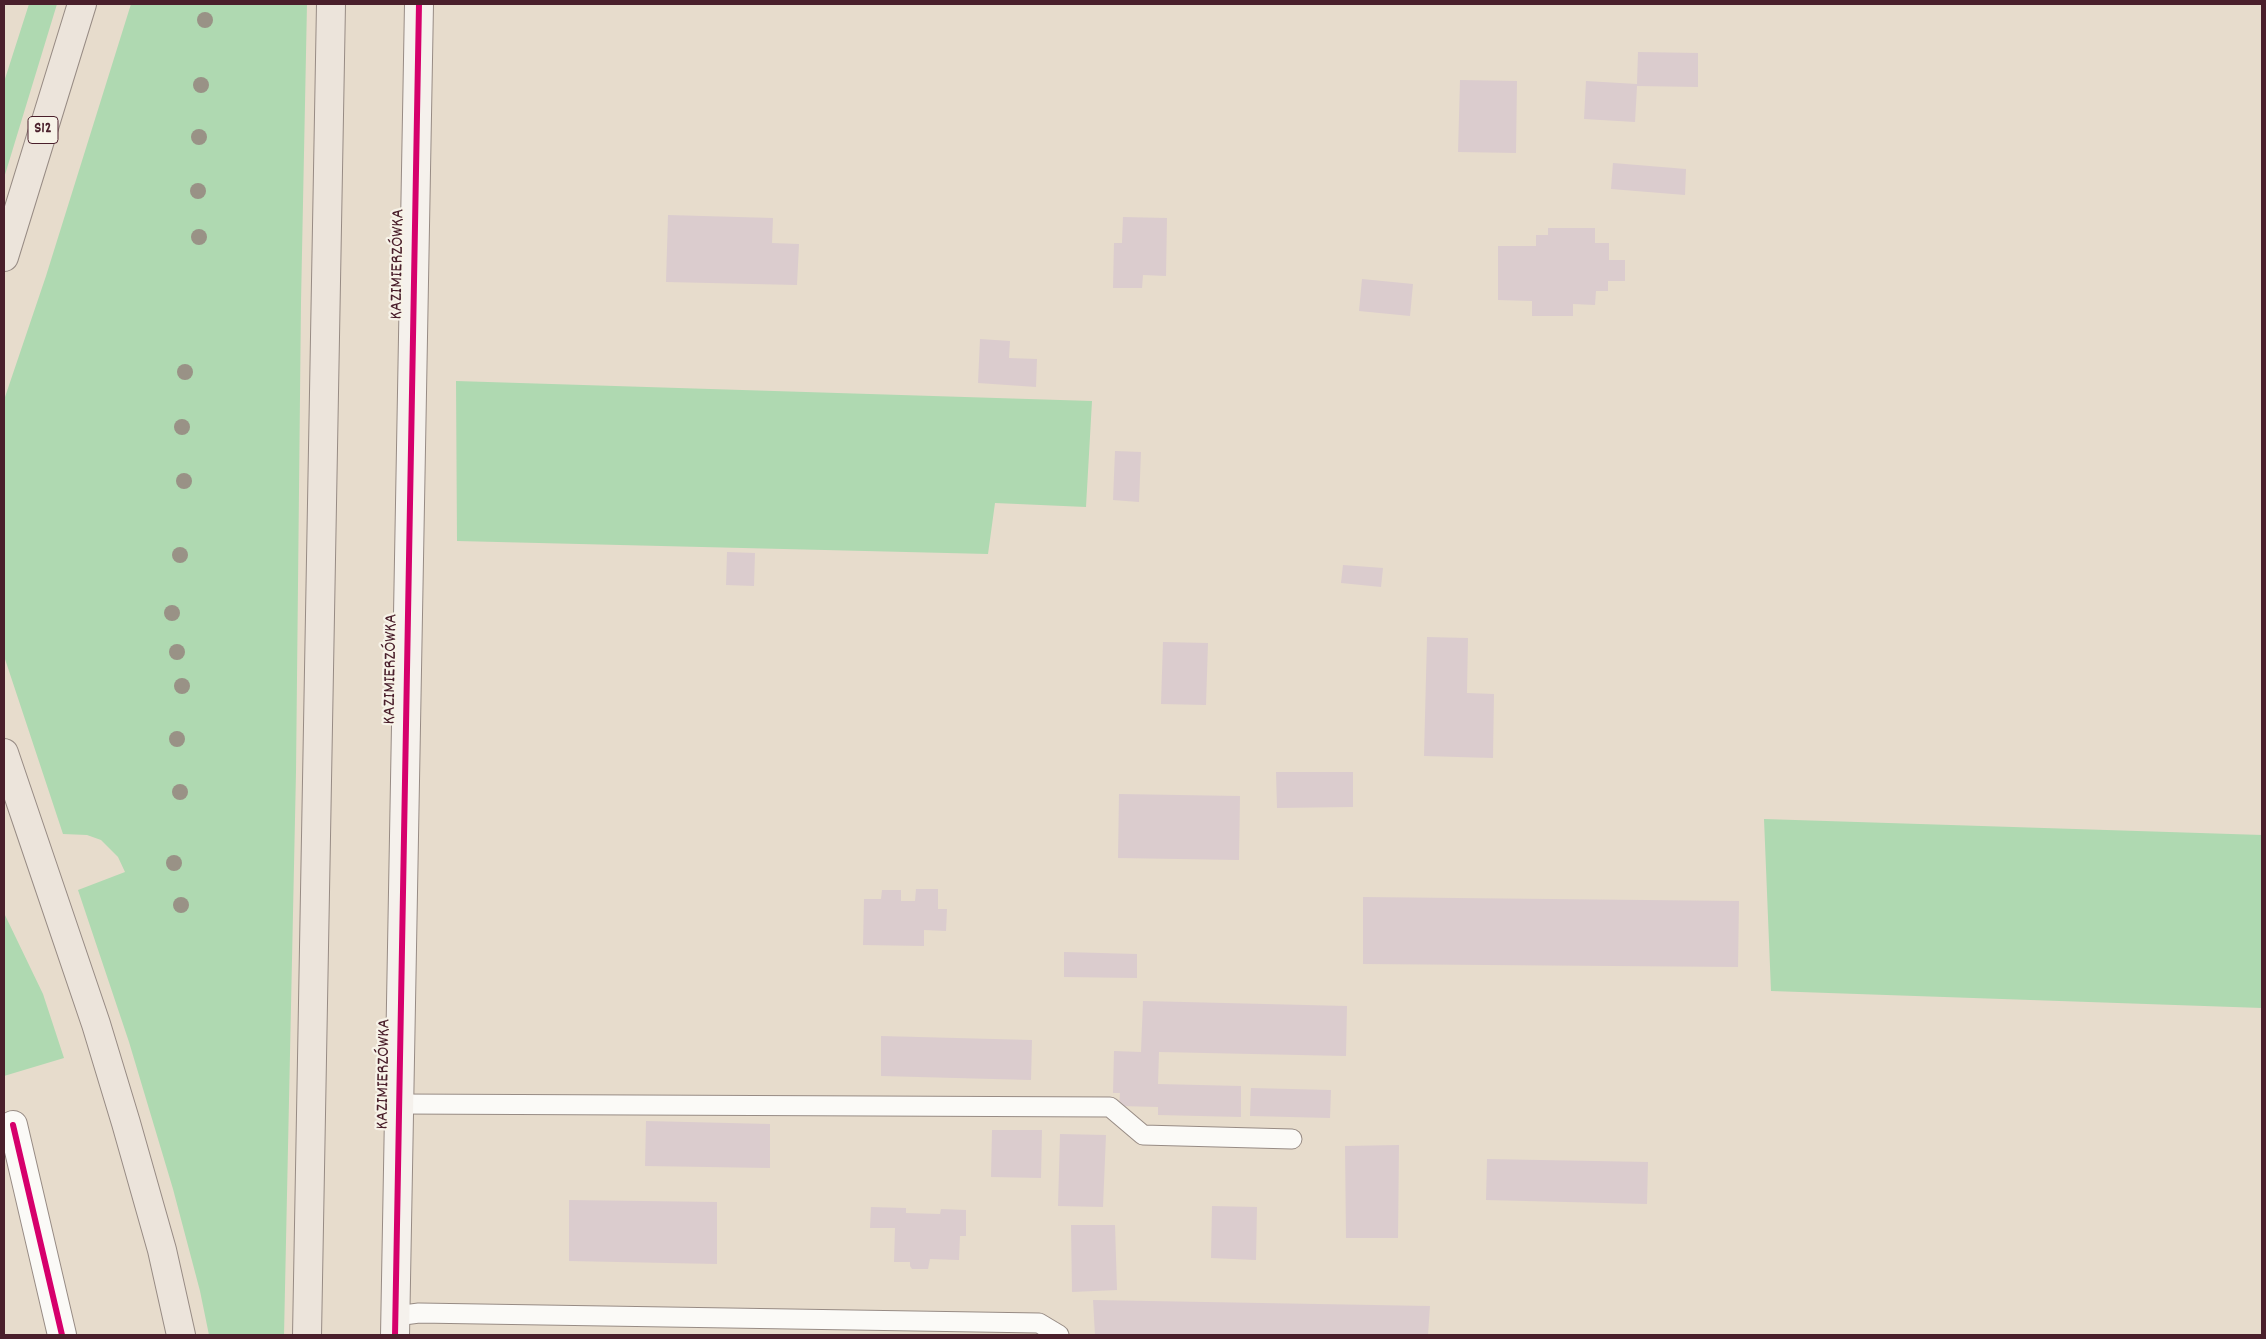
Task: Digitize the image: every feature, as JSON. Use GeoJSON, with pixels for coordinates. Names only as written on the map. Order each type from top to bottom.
{"type":"FeatureCollection","features":[{"type":"Feature","properties":{"kind":"highway","name":"S12"},"geometry":{"type":"LineString","coordinates":[[4,257],[82,4]]}},
{"type":"Feature","properties":{"kind":"highway"},"geometry":{"type":"LineString","coordinates":[[307,1335],[331,4]]}},
{"type":"Feature","properties":{"kind":"highway"},"geometry":{"type":"LineString","coordinates":[[4,754],[96,1024],[162,1250],[181,1335]]}},
{"type":"Feature","properties":{"kind":"street","name":"KAZIMIERZÓWKA"},"geometry":{"type":"LineString","coordinates":[[396,1325],[419,4]]}},
{"type":"Feature","properties":{"kind":"street"},"geometry":{"type":"LineString","coordinates":[[13,1125],[62,1335]]}},
{"type":"Feature","properties":{"kind":"lane"},"geometry":{"type":"LineString","coordinates":[[400,1104],[1110,1107],[1143,1135],[1292,1139]]}},
{"type":"Feature","properties":{"kind":"lane"},"geometry":{"type":"LineString","coordinates":[[396,1325],[419,1313],[1039,1323],[1059,1335]]}},
{"type":"Feature","properties":{"kind":"green space"},"geometry":{"type":"Polygon","coordinates":[[[29,4],[57,4],[4,178],[4,82],[29,4]]]}},
{"type":"Feature","properties":{"kind":"green space"},"geometry":{"type":"Polygon","coordinates":[[[131,4],[307,4],[301,302],[296,772],[284,1335],[209,1335],[200,1291],[173,1189],[129,1042],[78,890],[125,872],[118,857],[101,840],[87,835],[63,834],[4,656],[4,400],[46,276],[131,4]]]}},
{"type":"Feature","properties":{"kind":"green space"},"geometry":{"type":"Polygon","coordinates":[[[456,381],[1092,401],[1086,507],[995,503],[988,554],[457,541],[456,381]]]}},
{"type":"Feature","properties":{"kind":"green space"},"geometry":{"type":"Polygon","coordinates":[[[1764,819],[2262,835],[2262,1008],[1771,991],[1764,819]]]}},
{"type":"Feature","properties":{"kind":"green space"},"geometry":{"type":"Polygon","coordinates":[[[4,913],[43,994],[64,1058],[4,1076],[4,913]]]}},
{"type":"Feature","properties":{"kind":"building"},"geometry":{"type":"Polygon","coordinates":[[[1638,52],[1698,53],[1698,87],[1637,86],[1635,122],[1584,119],[1586,81],[1637,84],[1638,52]]]}},
{"type":"Feature","properties":{"kind":"building"},"geometry":{"type":"Polygon","coordinates":[[[1460,80],[1517,81],[1516,153],[1458,152],[1460,80]]]}},
{"type":"Feature","properties":{"kind":"building"},"geometry":{"type":"Polygon","coordinates":[[[1613,163],[1686,169],[1685,195],[1611,189],[1613,163]]]}},
{"type":"Feature","properties":{"kind":"building"},"geometry":{"type":"Polygon","coordinates":[[[668,215],[773,218],[772,243],[799,244],[797,285],[666,282],[668,215]]]}},
{"type":"Feature","properties":{"kind":"building"},"geometry":{"type":"Polygon","coordinates":[[[1123,217],[1167,218],[1166,276],[1143,275],[1142,288],[1113,288],[1114,243],[1122,243],[1123,217]]]}},
{"type":"Feature","properties":{"kind":"building"},"geometry":{"type":"Polygon","coordinates":[[[1548,228],[1595,228],[1595,243],[1609,243],[1609,260],[1625,260],[1625,281],[1608,281],[1608,291],[1596,291],[1595,305],[1573,304],[1573,316],[1532,316],[1532,301],[1498,300],[1498,246],[1536,246],[1536,235],[1548,235],[1548,228]]]}},
{"type":"Feature","properties":{"kind":"building"},"geometry":{"type":"Polygon","coordinates":[[[1362,279],[1413,284],[1410,316],[1359,311],[1362,279]]]}},
{"type":"Feature","properties":{"kind":"building"},"geometry":{"type":"Polygon","coordinates":[[[980,339],[1010,341],[1009,358],[1037,359],[1036,387],[978,383],[980,339]]]}},
{"type":"Feature","properties":{"kind":"building"},"geometry":{"type":"Polygon","coordinates":[[[1115,451],[1141,452],[1139,502],[1113,500],[1115,451]]]}},
{"type":"Feature","properties":{"kind":"building"},"geometry":{"type":"Polygon","coordinates":[[[727,552],[755,553],[754,586],[726,585],[727,552]]]}},
{"type":"Feature","properties":{"kind":"building"},"geometry":{"type":"Polygon","coordinates":[[[1343,565],[1383,568],[1381,587],[1341,583],[1343,565]]]}},
{"type":"Feature","properties":{"kind":"building"},"geometry":{"type":"Polygon","coordinates":[[[1427,637],[1468,638],[1467,693],[1494,694],[1493,758],[1424,756],[1427,637]]]}},
{"type":"Feature","properties":{"kind":"building"},"geometry":{"type":"Polygon","coordinates":[[[1163,642],[1208,643],[1206,705],[1161,704],[1163,642]]]}},
{"type":"Feature","properties":{"kind":"building"},"geometry":{"type":"Polygon","coordinates":[[[1276,772],[1353,772],[1353,807],[1277,808],[1276,772]]]}},
{"type":"Feature","properties":{"kind":"building"},"geometry":{"type":"Polygon","coordinates":[[[1119,794],[1240,796],[1239,860],[1118,858],[1119,794]]]}},
{"type":"Feature","properties":{"kind":"building"},"geometry":{"type":"Polygon","coordinates":[[[916,889],[938,889],[938,909],[947,909],[946,931],[924,930],[924,946],[863,945],[864,899],[881,899],[882,890],[901,890],[901,901],[915,901],[916,889]]]}},
{"type":"Feature","properties":{"kind":"building"},"geometry":{"type":"Polygon","coordinates":[[[1363,897],[1739,901],[1738,967],[1363,964],[1363,897]]]}},
{"type":"Feature","properties":{"kind":"building"},"geometry":{"type":"Polygon","coordinates":[[[1064,952],[1137,954],[1137,978],[1064,977],[1064,952]]]}},
{"type":"Feature","properties":{"kind":"building"},"geometry":{"type":"Polygon","coordinates":[[[1143,1001],[1347,1006],[1346,1056],[1159,1052],[1158,1084],[1241,1086],[1241,1117],[1158,1115],[1158,1107],[1119,1106],[1120,1093],[1113,1093],[1114,1051],[1141,1052],[1143,1001]]]}},
{"type":"Feature","properties":{"kind":"building"},"geometry":{"type":"Polygon","coordinates":[[[881,1036],[1032,1040],[1031,1080],[881,1076],[881,1036]]]}},
{"type":"Feature","properties":{"kind":"building"},"geometry":{"type":"Polygon","coordinates":[[[1251,1088],[1331,1090],[1330,1118],[1250,1116],[1251,1088]]]}},
{"type":"Feature","properties":{"kind":"building"},"geometry":{"type":"Polygon","coordinates":[[[646,1121],[770,1124],[770,1168],[645,1166],[646,1121]]]}},
{"type":"Feature","properties":{"kind":"building"},"geometry":{"type":"Polygon","coordinates":[[[992,1130],[1042,1130],[1041,1178],[991,1177],[992,1130]]]}},
{"type":"Feature","properties":{"kind":"building"},"geometry":{"type":"Polygon","coordinates":[[[1060,1134],[1106,1135],[1103,1207],[1058,1206],[1060,1134]]]}},
{"type":"Feature","properties":{"kind":"building"},"geometry":{"type":"Polygon","coordinates":[[[1399,1145],[1398,1238],[1346,1238],[1345,1146],[1399,1145]]]}},
{"type":"Feature","properties":{"kind":"building"},"geometry":{"type":"Polygon","coordinates":[[[1487,1159],[1648,1162],[1647,1204],[1486,1200],[1487,1159]]]}},
{"type":"Feature","properties":{"kind":"building"},"geometry":{"type":"Polygon","coordinates":[[[569,1200],[717,1202],[717,1264],[569,1261],[569,1200]]]}},
{"type":"Feature","properties":{"kind":"building"},"geometry":{"type":"Polygon","coordinates":[[[1212,1206],[1257,1207],[1256,1260],[1211,1258],[1212,1206]]]}},
{"type":"Feature","properties":{"kind":"building"},"geometry":{"type":"Polygon","coordinates":[[[871,1207],[906,1208],[906,1213],[940,1214],[941,1209],[966,1210],[966,1236],[960,1236],[959,1260],[930,1259],[928,1269],[912,1269],[910,1262],[894,1262],[895,1228],[870,1228],[871,1207]]]}},
{"type":"Feature","properties":{"kind":"building"},"geometry":{"type":"Polygon","coordinates":[[[1071,1225],[1115,1225],[1117,1290],[1072,1292],[1071,1225]]]}},
{"type":"Feature","properties":{"kind":"building"},"geometry":{"type":"Polygon","coordinates":[[[1093,1300],[1430,1306],[1428,1335],[1095,1335],[1093,1300]]]}},
{"type":"Feature","properties":{"kind":"cycle path"},"geometry":{"type":"LineString","coordinates":[[395,1335],[419,4]]}},
{"type":"Feature","properties":{"kind":"cycle path"},"geometry":{"type":"LineString","coordinates":[[13,1125],[62,1335]]}}]}
